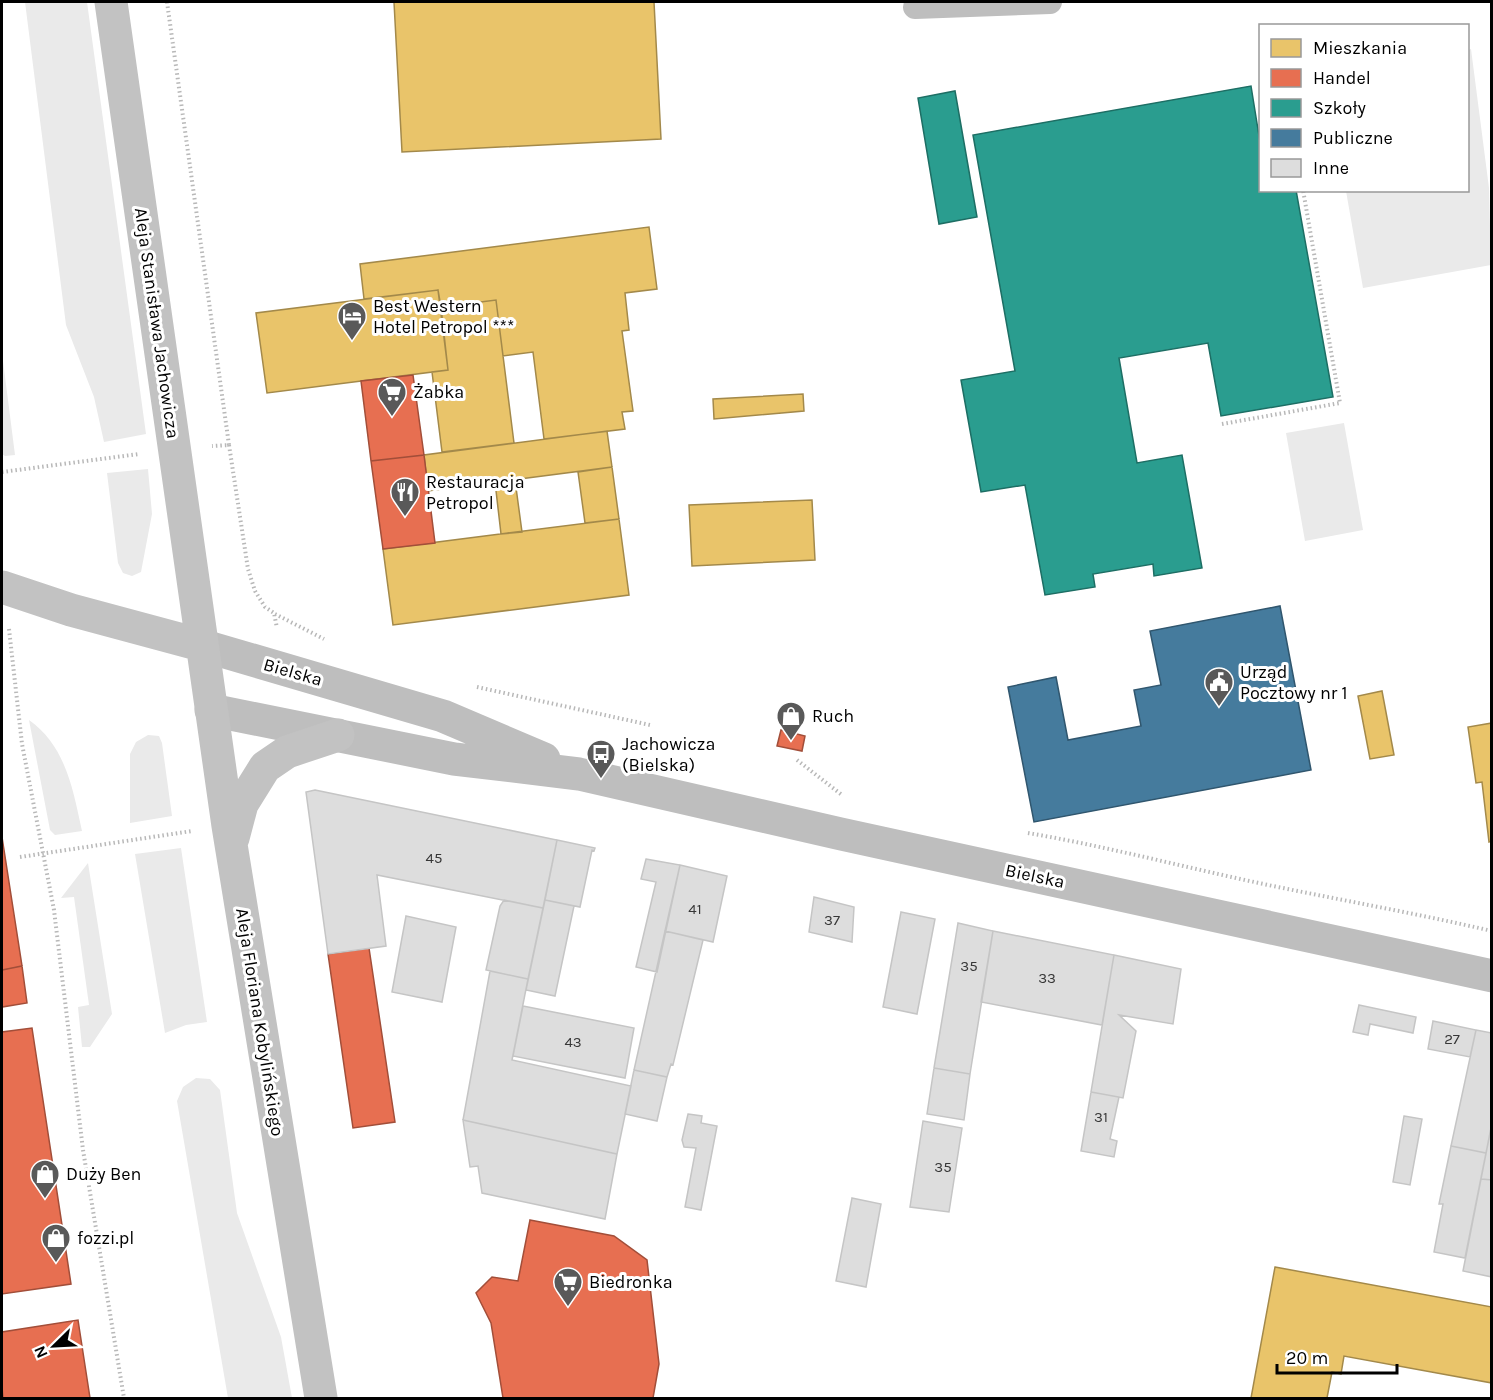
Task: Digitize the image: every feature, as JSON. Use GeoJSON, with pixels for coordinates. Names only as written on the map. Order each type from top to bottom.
{"type":"FeatureCollection","features":[{"type":"Feature","properties":{"kind":"main road","name":"Aleja Stanisława Jachowicza"},"geometry":{"type":"LineString","coordinates":[[111,2],[176,450],[201,645]]}},
{"type":"Feature","properties":{"kind":"main road","name":"Bielska"},"geometry":{"type":"LineString","coordinates":[[2,587],[71,610],[201,645]]}},
{"type":"Feature","properties":{"kind":"main road","name":"Aleja Floriana Kobylińskiego"},"geometry":{"type":"LineString","coordinates":[[201,645],[231,846],[321,1398]]}},
{"type":"Feature","properties":{"kind":"main road"},"geometry":{"type":"LineString","coordinates":[[231,846],[242,804],[264,767],[288,752],[338,735]]}},
{"type":"Feature","properties":{"kind":"street","name":"Bielska"},"geometry":{"type":"LineString","coordinates":[[201,645],[443,717],[579,774]]}},
{"type":"Feature","properties":{"kind":"street","name":"Bielska"},"geometry":{"type":"LineString","coordinates":[[211,710],[454,759],[579,774],[1491,976]]}},
{"type":"Feature","properties":{"kind":"lane"},"geometry":{"type":"LineString","coordinates":[[915,7],[1050,2]]}},
{"type":"Feature","properties":{"kind":"path"},"geometry":{"type":"LineString","coordinates":[[1222,424],[1340,403],[1303,192]]}},
{"type":"Feature","properties":{"kind":"path"},"geometry":{"type":"LineString","coordinates":[[2,587],[22,744],[54,910],[83,1150],[124,1398]]}},
{"type":"Feature","properties":{"kind":"path"},"geometry":{"type":"LineString","coordinates":[[274,614],[330,642]]}},
{"type":"Feature","properties":{"kind":"path"},"geometry":{"type":"LineString","coordinates":[[471,686],[650,725]]}},
{"type":"Feature","properties":{"kind":"path"},"geometry":{"type":"LineString","coordinates":[[797,760],[847,798]]}},
{"type":"Feature","properties":{"kind":"path"},"geometry":{"type":"LineString","coordinates":[[1027,833],[1272,886],[1407,911],[1491,931]]}},
{"type":"Feature","properties":{"kind":"shaded area"},"geometry":{"type":"Polygon","coordinates":[[[25,2],[87,2],[146,434],[104,442],[94,397],[66,325],[25,2]]]}},
{"type":"Feature","properties":{"kind":"shaded area"},"geometry":{"type":"Polygon","coordinates":[[[1471,49],[1489,188],[1491,265],[1363,288],[1346,192],[1469,192],[1469,50],[1471,49]]]}},
{"type":"Feature","properties":{"kind":"shaded area"},"geometry":{"type":"Polygon","coordinates":[[[2,353],[15,455],[5,456],[2,454],[2,353]]]}},
{"type":"Feature","properties":{"kind":"shaded area"},"geometry":{"type":"Polygon","coordinates":[[[1344,423],[1363,530],[1305,541],[1286,433],[1344,423]]]}},
{"type":"Feature","properties":{"kind":"shaded area"},"geometry":{"type":"Polygon","coordinates":[[[148,469],[152,514],[141,572],[132,576],[123,573],[118,563],[107,473],[148,469]]]}},
{"type":"Feature","properties":{"kind":"shaded area"},"geometry":{"type":"Polygon","coordinates":[[[29,720],[42,731],[60,756],[71,785],[82,831],[55,835],[50,830],[29,720]]]}},
{"type":"Feature","properties":{"kind":"shaded area"},"geometry":{"type":"Polygon","coordinates":[[[148,735],[159,736],[162,743],[172,816],[130,823],[130,754],[136,742],[148,735]]]}},
{"type":"Feature","properties":{"kind":"shaded area"},"geometry":{"type":"Polygon","coordinates":[[[181,848],[207,1022],[186,1025],[165,1033],[135,854],[181,848]]]}},
{"type":"Feature","properties":{"kind":"shaded area"},"geometry":{"type":"Polygon","coordinates":[[[88,863],[112,1014],[90,1047],[82,1047],[78,1007],[89,1005],[74,897],[61,898],[88,863]]]}},
{"type":"Feature","properties":{"kind":"shaded area"},"geometry":{"type":"Polygon","coordinates":[[[196,1078],[210,1079],[220,1090],[237,1213],[281,1337],[292,1398],[228,1398],[177,1101],[183,1087],[196,1078]]]}},
{"type":"Feature","properties":{"kind":"building: Mieszkania"},"geometry":{"type":"Polygon","coordinates":[[[394,2],[654,2],[661,139],[402,152],[394,2]]]}},
{"type":"Feature","properties":{"kind":"building: Mieszkania"},"geometry":{"type":"Polygon","coordinates":[[[649,227],[657,289],[625,293],[629,330],[622,331],[633,411],[622,412],[625,429],[544,439],[533,352],[503,356],[496,300],[441,307],[438,290],[364,299],[360,264],[649,227]]]}},
{"type":"Feature","properties":{"kind":"building: Mieszkania","name":"Best Western Hotel Petropol ***"},"geometry":{"type":"Polygon","coordinates":[[[438,290],[448,370],[267,393],[256,313],[438,290]]]}},
{"type":"Feature","properties":{"kind":"building: Mieszkania"},"geometry":{"type":"Polygon","coordinates":[[[496,300],[514,443],[442,452],[432,372],[448,370],[441,307],[496,300]]]}},
{"type":"Feature","properties":{"kind":"building: Mieszkania"},"geometry":{"type":"Polygon","coordinates":[[[803,394],[804,411],[714,419],[713,399],[803,394]]]}},
{"type":"Feature","properties":{"kind":"building: Mieszkania"},"geometry":{"type":"Polygon","coordinates":[[[607,431],[612,467],[428,491],[424,455],[607,431]]]}},
{"type":"Feature","properties":{"kind":"building: Mieszkania"},"geometry":{"type":"Polygon","coordinates":[[[612,467],[619,519],[585,523],[578,472],[612,467]]]}},
{"type":"Feature","properties":{"kind":"building: Mieszkania"},"geometry":{"type":"Polygon","coordinates":[[[515,480],[522,532],[501,534],[495,482],[515,480]]]}},
{"type":"Feature","properties":{"kind":"building: Mieszkania"},"geometry":{"type":"Polygon","coordinates":[[[812,500],[815,560],[692,566],[689,505],[812,500]]]}},
{"type":"Feature","properties":{"kind":"building: Mieszkania"},"geometry":{"type":"Polygon","coordinates":[[[619,519],[629,595],[393,625],[383,549],[619,519]]]}},
{"type":"Feature","properties":{"kind":"building: Mieszkania"},"geometry":{"type":"Polygon","coordinates":[[[1382,691],[1394,755],[1370,759],[1358,696],[1382,691]]]}},
{"type":"Feature","properties":{"kind":"building: Mieszkania"},"geometry":{"type":"Polygon","coordinates":[[[1492,723],[1492,841],[1489,842],[1482,782],[1476,783],[1468,727],[1492,723]]]}},
{"type":"Feature","properties":{"kind":"building: Mieszkania"},"geometry":{"type":"Polygon","coordinates":[[[1275,1267],[1492,1307],[1492,1383],[1344,1356],[1341,1374],[1332,1372],[1327,1398],[1251,1398],[1275,1267]]]}},
{"type":"Feature","properties":{"kind":"building: Handel","name":"Żabka"},"geometry":{"type":"Polygon","coordinates":[[[413,375],[424,455],[371,461],[361,381],[413,375]]]}},
{"type":"Feature","properties":{"kind":"building: Handel","name":"Restauracja Petropol"},"geometry":{"type":"Polygon","coordinates":[[[424,455],[435,543],[383,549],[371,461],[424,455]]]}},
{"type":"Feature","properties":{"kind":"building: Handel","name":"Ruch"},"geometry":{"type":"Polygon","coordinates":[[[781,730],[805,736],[802,751],[777,746],[781,730]]]}},
{"type":"Feature","properties":{"kind":"building: Handel"},"geometry":{"type":"Polygon","coordinates":[[[2,837],[22,966],[2,970],[2,837]]]}},
{"type":"Feature","properties":{"kind":"building: Handel"},"geometry":{"type":"Polygon","coordinates":[[[369,948],[395,1122],[353,1128],[328,954],[369,948]]]}},
{"type":"Feature","properties":{"kind":"building: Handel"},"geometry":{"type":"Polygon","coordinates":[[[22,966],[27,1003],[2,1007],[2,970],[22,966]]]}},
{"type":"Feature","properties":{"kind":"building: Handel"},"geometry":{"type":"Polygon","coordinates":[[[32,1028],[71,1284],[2,1294],[2,1032],[32,1028]]]}},
{"type":"Feature","properties":{"kind":"building: Handel","name":"Biedronka"},"geometry":{"type":"Polygon","coordinates":[[[530,1220],[614,1236],[647,1260],[659,1364],[653,1398],[503,1398],[491,1323],[476,1293],[492,1277],[518,1281],[530,1220]]]}},
{"type":"Feature","properties":{"kind":"building: Handel"},"geometry":{"type":"Polygon","coordinates":[[[78,1320],[90,1398],[3,1398],[2,1332],[78,1320]]]}},
{"type":"Feature","properties":{"kind":"building: Szkoły"},"geometry":{"type":"Polygon","coordinates":[[[1251,86],[1259,136],[1259,192],[1296,192],[1333,397],[1221,416],[1208,343],[1119,358],[1137,463],[1182,455],[1202,568],[1154,576],[1153,564],[1093,574],[1095,587],[1045,595],[1025,485],[981,492],[961,380],[1015,371],[973,135],[1251,86]]]}},
{"type":"Feature","properties":{"kind":"building: Szkoły"},"geometry":{"type":"Polygon","coordinates":[[[955,91],[977,217],[939,224],[918,98],[955,91]]]}},
{"type":"Feature","properties":{"kind":"building: Publiczne","name":"Urząd Pocztowy nr 1"},"geometry":{"type":"Polygon","coordinates":[[[1280,606],[1311,770],[1034,822],[1008,687],[1056,677],[1068,740],[1141,726],[1134,690],[1161,685],[1150,631],[1280,606]]]}},
{"type":"Feature","properties":{"kind":"building: Inne"},"geometry":{"type":"Polygon","coordinates":[[[315,790],[557,840],[543,908],[377,875],[386,946],[328,954],[306,792],[315,790]]]}},
{"type":"Feature","properties":{"kind":"building: Inne"},"geometry":{"type":"Polygon","coordinates":[[[557,840],[595,848],[594,851],[592,850],[580,907],[545,900],[557,840]]]}},
{"type":"Feature","properties":{"kind":"building: Inne"},"geometry":{"type":"Polygon","coordinates":[[[646,859],[680,865],[657,972],[636,967],[656,882],[641,879],[646,859]]]}},
{"type":"Feature","properties":{"kind":"building: Inne"},"geometry":{"type":"Polygon","coordinates":[[[680,865],[727,876],[713,942],[665,931],[680,865]]]}},
{"type":"Feature","properties":{"kind":"building: Inne"},"geometry":{"type":"Polygon","coordinates":[[[814,897],[854,907],[852,942],[809,932],[814,897]]]}},
{"type":"Feature","properties":{"kind":"building: Inne"},"geometry":{"type":"Polygon","coordinates":[[[504,900],[543,908],[528,979],[486,970],[500,906],[504,900]]]}},
{"type":"Feature","properties":{"kind":"building: Inne"},"geometry":{"type":"Polygon","coordinates":[[[545,900],[574,906],[555,996],[526,990],[545,900]]]}},
{"type":"Feature","properties":{"kind":"building: Inne"},"geometry":{"type":"Polygon","coordinates":[[[901,912],[935,919],[917,1014],[883,1007],[901,912]]]}},
{"type":"Feature","properties":{"kind":"building: Inne"},"geometry":{"type":"Polygon","coordinates":[[[406,916],[456,927],[442,1002],[392,992],[406,916]]]}},
{"type":"Feature","properties":{"kind":"building: Inne"},"geometry":{"type":"Polygon","coordinates":[[[958,923],[993,931],[970,1074],[934,1068],[958,923]]]}},
{"type":"Feature","properties":{"kind":"building: Inne"},"geometry":{"type":"Polygon","coordinates":[[[665,931],[703,940],[673,1065],[671,1064],[667,1077],[634,1070],[665,931]]]}},
{"type":"Feature","properties":{"kind":"building: Inne"},"geometry":{"type":"Polygon","coordinates":[[[993,931],[1114,955],[1102,1025],[981,1002],[993,931]]]}},
{"type":"Feature","properties":{"kind":"building: Inne"},"geometry":{"type":"Polygon","coordinates":[[[1114,955],[1181,969],[1173,1024],[1119,1015],[1136,1031],[1123,1098],[1091,1092],[1114,955]]]}},
{"type":"Feature","properties":{"kind":"building: Inne"},"geometry":{"type":"Polygon","coordinates":[[[490,971],[528,979],[512,1060],[631,1086],[617,1154],[463,1120],[490,971]]]}},
{"type":"Feature","properties":{"kind":"building: Inne"},"geometry":{"type":"Polygon","coordinates":[[[1359,1005],[1416,1017],[1413,1033],[1370,1024],[1368,1035],[1353,1032],[1359,1005]]]}},
{"type":"Feature","properties":{"kind":"building: Inne"},"geometry":{"type":"Polygon","coordinates":[[[523,1006],[634,1028],[625,1078],[513,1056],[523,1006]]]}},
{"type":"Feature","properties":{"kind":"building: Inne"},"geometry":{"type":"Polygon","coordinates":[[[1433,1021],[1476,1030],[1470,1057],[1428,1049],[1433,1021]]]}},
{"type":"Feature","properties":{"kind":"building: Inne"},"geometry":{"type":"Polygon","coordinates":[[[1476,1030],[1492,1033],[1492,1123],[1486,1153],[1451,1146],[1476,1030]]]}},
{"type":"Feature","properties":{"kind":"building: Inne"},"geometry":{"type":"Polygon","coordinates":[[[934,1068],[970,1074],[964,1120],[927,1114],[934,1068]]]}},
{"type":"Feature","properties":{"kind":"building: Inne"},"geometry":{"type":"Polygon","coordinates":[[[634,1070],[667,1077],[657,1121],[625,1114],[634,1070]]]}},
{"type":"Feature","properties":{"kind":"building: Inne"},"geometry":{"type":"Polygon","coordinates":[[[1091,1092],[1119,1097],[1110,1139],[1117,1141],[1114,1157],[1081,1151],[1091,1092]]]}},
{"type":"Feature","properties":{"kind":"building: Inne"},"geometry":{"type":"Polygon","coordinates":[[[688,1114],[702,1116],[701,1123],[717,1126],[701,1210],[685,1207],[696,1148],[684,1147],[682,1140],[688,1114]]]}},
{"type":"Feature","properties":{"kind":"building: Inne"},"geometry":{"type":"Polygon","coordinates":[[[1404,1116],[1422,1119],[1410,1185],[1393,1182],[1404,1116]]]}},
{"type":"Feature","properties":{"kind":"building: Inne"},"geometry":{"type":"Polygon","coordinates":[[[463,1120],[617,1154],[605,1219],[482,1193],[478,1166],[470,1167],[463,1120]]]}},
{"type":"Feature","properties":{"kind":"building: Inne"},"geometry":{"type":"Polygon","coordinates":[[[923,1121],[962,1128],[949,1212],[910,1207],[923,1121]]]}},
{"type":"Feature","properties":{"kind":"building: Inne"},"geometry":{"type":"Polygon","coordinates":[[[1492,1123],[1492,1180],[1481,1179],[1492,1123]]]}},
{"type":"Feature","properties":{"kind":"building: Inne"},"geometry":{"type":"Polygon","coordinates":[[[1451,1146],[1486,1153],[1465,1258],[1434,1252],[1443,1204],[1439,1204],[1451,1146]]]}},
{"type":"Feature","properties":{"kind":"building: Inne"},"geometry":{"type":"Polygon","coordinates":[[[1481,1179],[1492,1180],[1492,1277],[1463,1271],[1481,1179]]]}},
{"type":"Feature","properties":{"kind":"building: Inne"},"geometry":{"type":"Polygon","coordinates":[[[852,1198],[881,1204],[866,1287],[836,1281],[852,1198]]]}},
{"type":"Feature","properties":{"kind":"place","name":"Best Western Hotel Petropol ***"},"geometry":{"type":"Point","coordinates":[352,342]}},
{"type":"Feature","properties":{"kind":"place","name":"Żabka"},"geometry":{"type":"Point","coordinates":[392,418]}},
{"type":"Feature","properties":{"kind":"place","name":"Restauracja Petropol"},"geometry":{"type":"Point","coordinates":[405,518]}},
{"type":"Feature","properties":{"kind":"place","name":"Urząd Pocztowy nr 1"},"geometry":{"type":"Point","coordinates":[1219,708]}},
{"type":"Feature","properties":{"kind":"place","name":"Ruch"},"geometry":{"type":"Point","coordinates":[791,742]}},
{"type":"Feature","properties":{"kind":"place","name":"Jachowicza (Bielska)"},"geometry":{"type":"Point","coordinates":[601,780]}},
{"type":"Feature","properties":{"kind":"place","name":"Duży Ben"},"geometry":{"type":"Point","coordinates":[45,1200]}},
{"type":"Feature","properties":{"kind":"place","name":"fozzi.pl"},"geometry":{"type":"Point","coordinates":[56,1264]}},
{"type":"Feature","properties":{"kind":"place","name":"Biedronka"},"geometry":{"type":"Point","coordinates":[568,1308]}}]}
